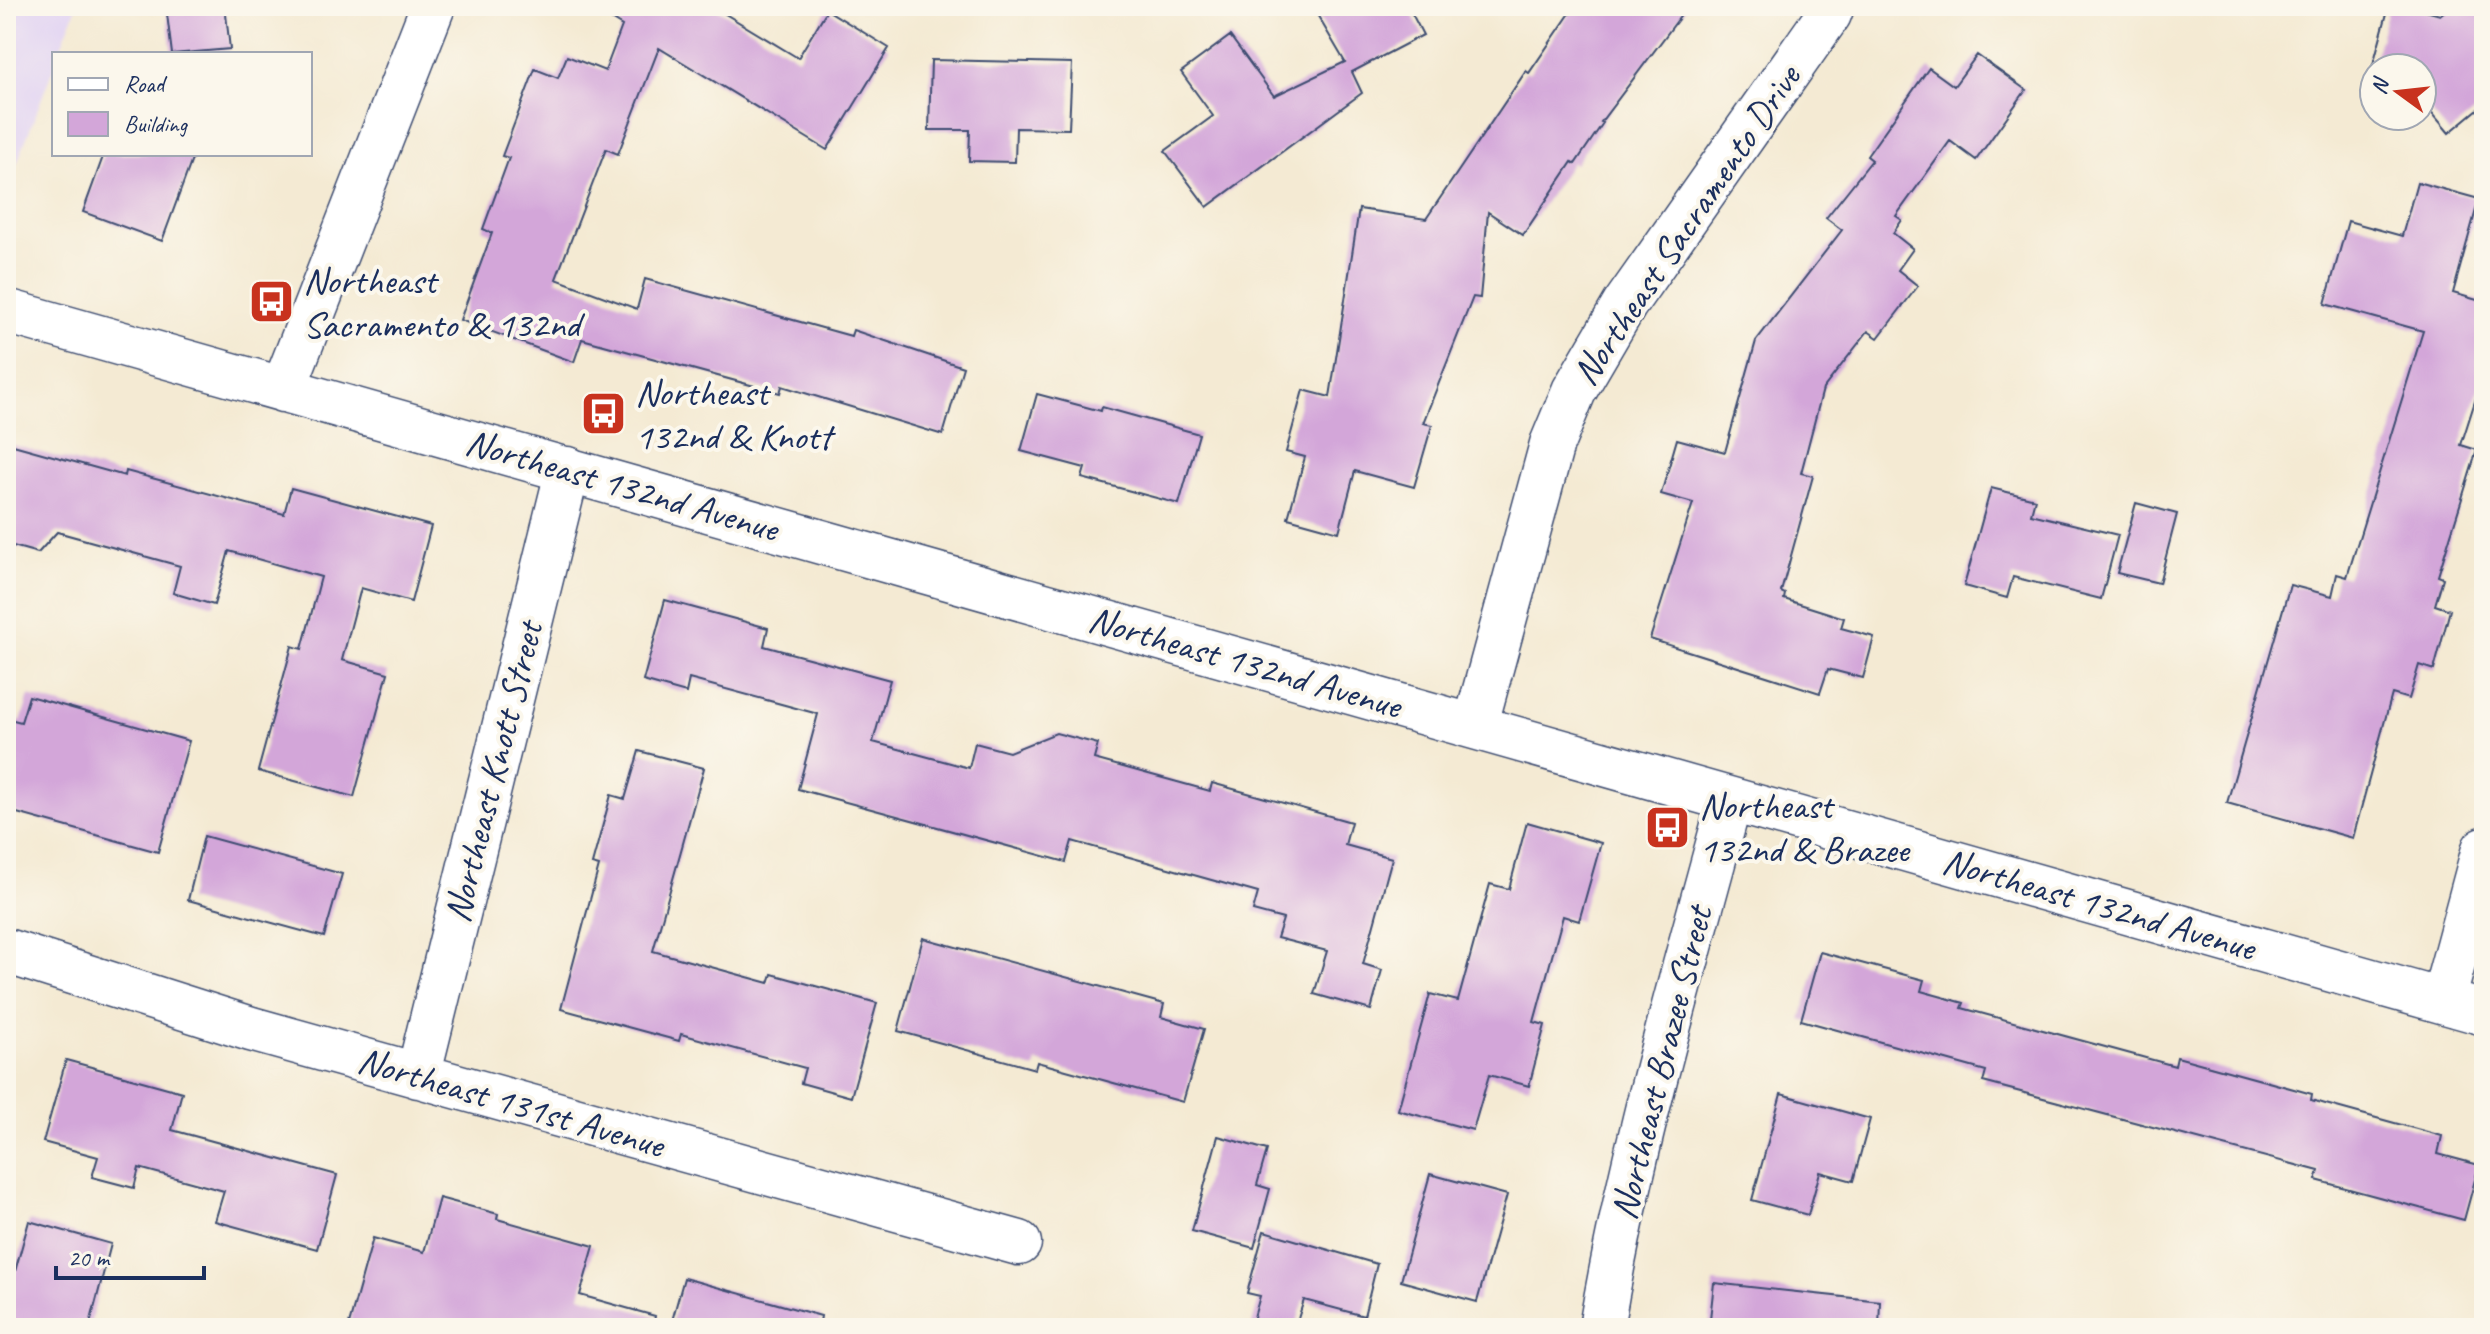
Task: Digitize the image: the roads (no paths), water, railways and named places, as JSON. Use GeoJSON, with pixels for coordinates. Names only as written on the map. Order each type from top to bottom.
{"type":"FeatureCollection","features":[{"type":"Feature","properties":{"kind":"street"},"geometry":{"type":"LineString","coordinates":[[283,390],[433,6]]}},
{"type":"Feature","properties":{"kind":"street","name":"Northeast Sacramento Drive"},"geometry":{"type":"LineString","coordinates":[[1475,727],[1552,444],[1574,391],[1625,304],[1832,6]]}},
{"type":"Feature","properties":{"kind":"street","name":"Northeast 132nd Avenue"},"geometry":{"type":"LineString","coordinates":[[6,311],[2484,1013]]}},
{"type":"Feature","properties":{"kind":"street","name":"Northeast Knott Street"},"geometry":{"type":"LineString","coordinates":[[418,1076],[568,469]]}},
{"type":"Feature","properties":{"kind":"street","name":"Northeast Brazee Street"},"geometry":{"type":"LineString","coordinates":[[1601,1328],[1616,1238],[1647,1106],[1730,800]]}},
{"type":"Feature","properties":{"kind":"street"},"geometry":{"type":"LineString","coordinates":[[2443,1001],[2484,849]]}},
{"type":"Feature","properties":{"kind":"street","name":"Northeast 131st Avenue"},"geometry":{"type":"LineString","coordinates":[[6,951],[251,1029],[1019,1243]]}},
{"type":"Feature","properties":{"kind":"place","name":"Northeast Sacramento & 132nd"},"geometry":{"type":"Point","coordinates":[272,302]}},
{"type":"Feature","properties":{"kind":"place","name":"Northeast 132nd & Knott"},"geometry":{"type":"Point","coordinates":[604,414]}},
{"type":"Feature","properties":{"kind":"place","name":"Northeast 132nd & Brazee"},"geometry":{"type":"Point","coordinates":[1668,827]}}]}
